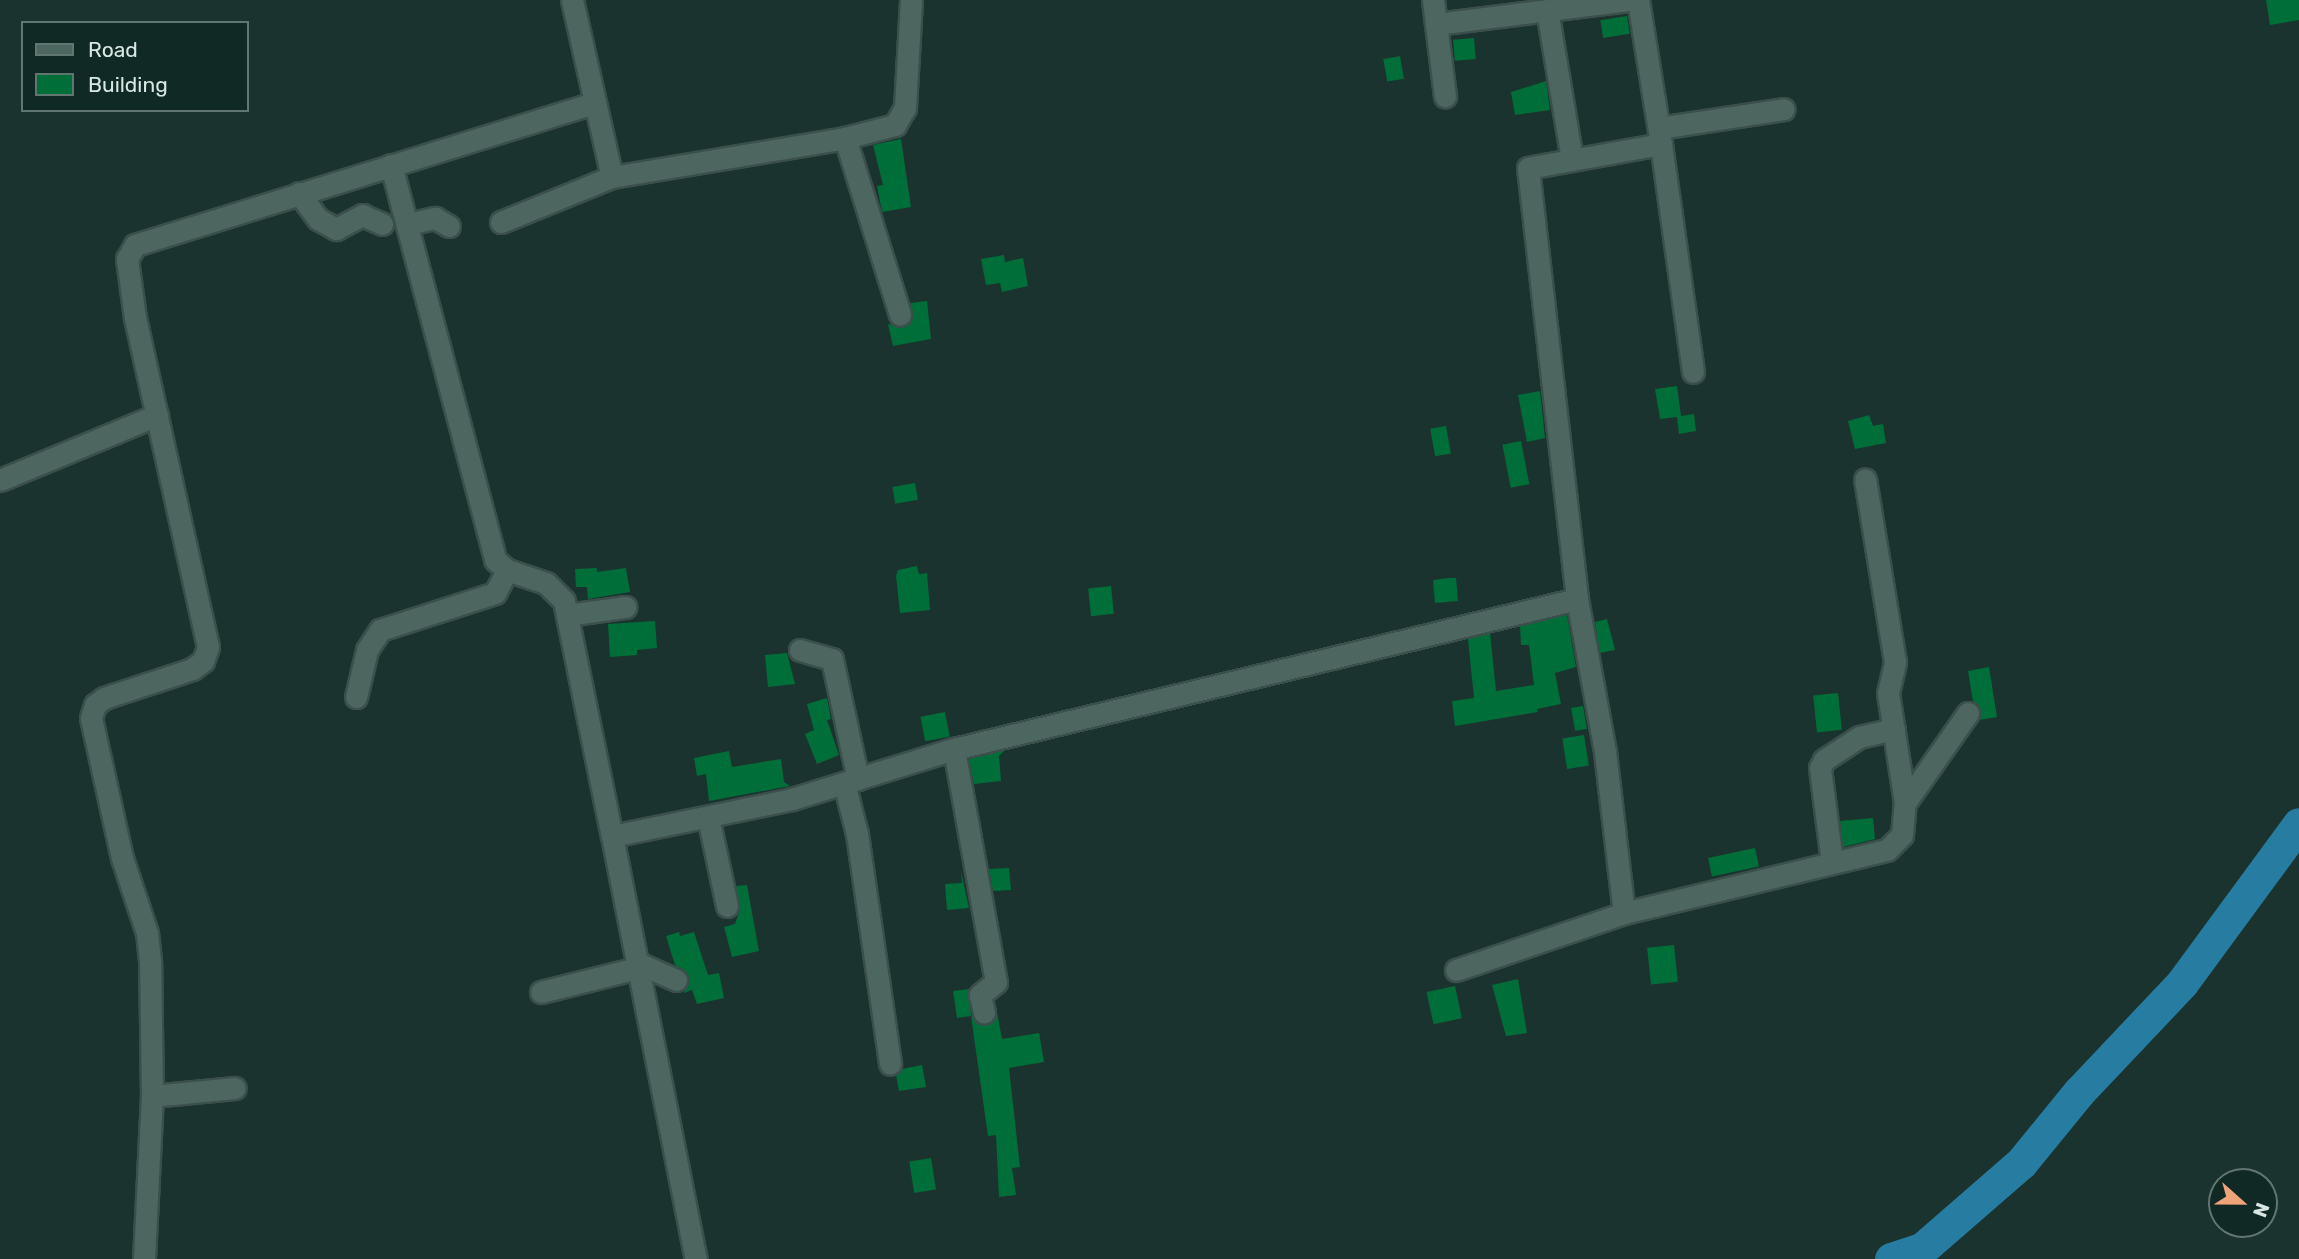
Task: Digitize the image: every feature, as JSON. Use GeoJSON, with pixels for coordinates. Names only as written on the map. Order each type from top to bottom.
{"type":"FeatureCollection","features":[{"type":"Feature","properties":{"kind":"street"},"geometry":{"type":"LineString","coordinates":[[572,0],[612,177]]}},
{"type":"Feature","properties":{"kind":"street"},"geometry":{"type":"LineString","coordinates":[[501,222],[612,177],[845,138],[895,125],[905,108],[911,0]]}},
{"type":"Feature","properties":{"kind":"street"},"geometry":{"type":"LineString","coordinates":[[1433,0],[1445,96]]}},
{"type":"Feature","properties":{"kind":"street"},"geometry":{"type":"LineString","coordinates":[[1436,24],[1629,0]]}},
{"type":"Feature","properties":{"kind":"street"},"geometry":{"type":"LineString","coordinates":[[1639,0],[1693,372]]}},
{"type":"Feature","properties":{"kind":"street"},"geometry":{"type":"LineString","coordinates":[[1546,10],[1573,160]]}},
{"type":"Feature","properties":{"kind":"street"},"geometry":{"type":"LineString","coordinates":[[144,1259],[152,1096],[147,933],[121,858],[91,718],[95,705],[104,698],[192,669],[203,661],[208,647],[157,415],[127,258],[135,245],[594,103]]}},
{"type":"Feature","properties":{"kind":"street"},"geometry":{"type":"LineString","coordinates":[[1624,913],[1605,752],[1577,599],[1528,168],[1573,160],[1660,136],[1784,109]]}},
{"type":"Feature","properties":{"kind":"street"},"geometry":{"type":"LineString","coordinates":[[845,138],[900,315]]}},
{"type":"Feature","properties":{"kind":"street"},"geometry":{"type":"LineString","coordinates":[[391,165],[495,560],[507,570],[557,591],[567,615],[696,1259]]}},
{"type":"Feature","properties":{"kind":"street"},"geometry":{"type":"LineString","coordinates":[[299,193],[318,219],[336,229],[362,215],[382,224]]}},
{"type":"Feature","properties":{"kind":"street"},"geometry":{"type":"LineString","coordinates":[[408,224],[435,219],[449,226]]}},
{"type":"Feature","properties":{"kind":"street"},"geometry":{"type":"LineString","coordinates":[[0,480],[157,415]]}},
{"type":"Feature","properties":{"kind":"street"},"geometry":{"type":"LineString","coordinates":[[1456,970],[1624,913],[1888,850],[1902,835],[1905,803],[1888,693],[1895,662],[1865,479]]}},
{"type":"Feature","properties":{"kind":"street"},"geometry":{"type":"LineString","coordinates":[[356,698],[367,650],[380,630],[495,593],[507,570]]}},
{"type":"Feature","properties":{"kind":"street"},"geometry":{"type":"LineString","coordinates":[[612,836],[708,817],[851,781],[954,749],[1577,599]]}},
{"type":"Feature","properties":{"kind":"street"},"geometry":{"type":"LineString","coordinates":[[567,615],[625,607]]}},
{"type":"Feature","properties":{"kind":"street"},"geometry":{"type":"LineString","coordinates":[[800,650],[832,659],[890,1064]]}},
{"type":"Feature","properties":{"kind":"street"},"geometry":{"type":"LineString","coordinates":[[1905,803],[1968,713]]}},
{"type":"Feature","properties":{"kind":"street"},"geometry":{"type":"LineString","coordinates":[[1832,862],[1820,768],[1824,760],[1859,737],[1894,729]]}},
{"type":"Feature","properties":{"kind":"street"},"geometry":{"type":"LineString","coordinates":[[954,749],[996,982],[980,995],[984,1013]]}},
{"type":"Feature","properties":{"kind":"street"},"geometry":{"type":"LineString","coordinates":[[708,817],[727,906]]}},
{"type":"Feature","properties":{"kind":"street"},"geometry":{"type":"LineString","coordinates":[[541,992],[636,965],[676,980]]}},
{"type":"Feature","properties":{"kind":"street"},"geometry":{"type":"LineString","coordinates":[[152,1096],[235,1088]]}},
{"type":"Feature","properties":{"kind":"building"},"geometry":{"type":"Polygon","coordinates":[[[2266,0],[2299,0],[2299,20],[2270,25],[2266,0]]]}},
{"type":"Feature","properties":{"kind":"building"},"geometry":{"type":"Polygon","coordinates":[[[1627,16],[1630,34],[1603,38],[1600,20],[1627,16]]]}},
{"type":"Feature","properties":{"kind":"building"},"geometry":{"type":"Polygon","coordinates":[[[1474,38],[1476,59],[1455,61],[1453,40],[1474,38]]]}},
{"type":"Feature","properties":{"kind":"building"},"geometry":{"type":"Polygon","coordinates":[[[1400,56],[1404,79],[1387,82],[1383,59],[1400,56]]]}},
{"type":"Feature","properties":{"kind":"building"},"geometry":{"type":"Polygon","coordinates":[[[1546,81],[1550,110],[1515,115],[1511,92],[1546,81]]]}},
{"type":"Feature","properties":{"kind":"building"},"geometry":{"type":"Polygon","coordinates":[[[901,139],[911,207],[882,212],[877,186],[883,185],[873,145],[901,139]]]}},
{"type":"Feature","properties":{"kind":"building"},"geometry":{"type":"Polygon","coordinates":[[[1004,255],[1005,262],[1023,258],[1028,286],[1002,292],[1000,283],[986,285],[981,259],[1004,255]]]}},
{"type":"Feature","properties":{"kind":"building"},"geometry":{"type":"Polygon","coordinates":[[[927,301],[931,339],[893,346],[888,324],[905,327],[913,319],[910,303],[927,301]]]}},
{"type":"Feature","properties":{"kind":"building"},"geometry":{"type":"Polygon","coordinates":[[[1677,386],[1681,416],[1694,414],[1696,431],[1679,434],[1677,417],[1660,419],[1655,389],[1677,386]]]}},
{"type":"Feature","properties":{"kind":"building"},"geometry":{"type":"Polygon","coordinates":[[[1540,391],[1545,438],[1527,442],[1518,395],[1540,391]]]}},
{"type":"Feature","properties":{"kind":"building"},"geometry":{"type":"Polygon","coordinates":[[[1869,415],[1873,426],[1883,424],[1886,443],[1855,449],[1848,421],[1869,415]]]}},
{"type":"Feature","properties":{"kind":"building"},"geometry":{"type":"Polygon","coordinates":[[[1446,426],[1451,454],[1435,456],[1430,429],[1446,426]]]}},
{"type":"Feature","properties":{"kind":"building"},"geometry":{"type":"Polygon","coordinates":[[[1521,441],[1529,484],[1511,488],[1502,445],[1521,441]]]}},
{"type":"Feature","properties":{"kind":"building"},"geometry":{"type":"Polygon","coordinates":[[[915,483],[918,500],[895,504],[892,487],[915,483]]]}},
{"type":"Feature","properties":{"kind":"building"},"geometry":{"type":"Polygon","coordinates":[[[917,566],[919,574],[927,573],[930,610],[900,613],[896,576],[898,570],[917,566]]]}},
{"type":"Feature","properties":{"kind":"building"},"geometry":{"type":"Polygon","coordinates":[[[597,568],[597,572],[626,568],[630,592],[588,599],[587,587],[576,587],[575,569],[597,568]]]}},
{"type":"Feature","properties":{"kind":"building"},"geometry":{"type":"Polygon","coordinates":[[[1456,578],[1458,601],[1435,603],[1433,580],[1456,578]]]}},
{"type":"Feature","properties":{"kind":"building"},"geometry":{"type":"Polygon","coordinates":[[[1111,586],[1114,614],[1091,616],[1088,588],[1111,586]]]}},
{"type":"Feature","properties":{"kind":"building"},"geometry":{"type":"Polygon","coordinates":[[[1567,615],[1576,667],[1555,673],[1561,704],[1537,709],[1538,712],[1455,726],[1452,701],[1474,698],[1468,639],[1490,633],[1496,691],[1534,685],[1529,645],[1521,645],[1520,626],[1567,615]]]}},
{"type":"Feature","properties":{"kind":"building"},"geometry":{"type":"Polygon","coordinates":[[[1607,619],[1615,650],[1600,653],[1595,622],[1607,619]]]}},
{"type":"Feature","properties":{"kind":"building"},"geometry":{"type":"Polygon","coordinates":[[[655,621],[657,648],[637,650],[637,655],[610,657],[608,624],[655,621]]]}},
{"type":"Feature","properties":{"kind":"building"},"geometry":{"type":"Polygon","coordinates":[[[787,653],[795,684],[768,687],[765,655],[787,653]]]}},
{"type":"Feature","properties":{"kind":"building"},"geometry":{"type":"Polygon","coordinates":[[[1989,667],[1997,717],[1979,720],[1980,708],[1973,701],[1968,671],[1989,667]]]}},
{"type":"Feature","properties":{"kind":"building"},"geometry":{"type":"Polygon","coordinates":[[[1838,693],[1842,730],[1817,732],[1813,696],[1838,693]]]}},
{"type":"Feature","properties":{"kind":"building"},"geometry":{"type":"Polygon","coordinates":[[[827,698],[831,719],[827,720],[839,755],[817,764],[805,734],[814,730],[807,704],[827,698]]]}},
{"type":"Feature","properties":{"kind":"building"},"geometry":{"type":"Polygon","coordinates":[[[1583,706],[1587,729],[1575,731],[1571,708],[1583,706]]]}},
{"type":"Feature","properties":{"kind":"building"},"geometry":{"type":"Polygon","coordinates":[[[945,712],[950,737],[925,741],[920,717],[945,712]]]}},
{"type":"Feature","properties":{"kind":"building"},"geometry":{"type":"Polygon","coordinates":[[[1584,735],[1589,766],[1567,769],[1562,738],[1584,735]]]}},
{"type":"Feature","properties":{"kind":"building"},"geometry":{"type":"Polygon","coordinates":[[[1005,750],[999,756],[1001,781],[974,784],[969,759],[1005,750]]]}},
{"type":"Feature","properties":{"kind":"building"},"geometry":{"type":"Polygon","coordinates":[[[729,751],[732,767],[781,759],[784,782],[790,786],[709,801],[706,774],[697,776],[694,758],[729,751]]]}},
{"type":"Feature","properties":{"kind":"building"},"geometry":{"type":"Polygon","coordinates":[[[1873,818],[1875,839],[1843,847],[1840,821],[1873,818]]]}},
{"type":"Feature","properties":{"kind":"building"},"geometry":{"type":"Polygon","coordinates":[[[1755,848],[1759,867],[1712,877],[1708,858],[1755,848]]]}},
{"type":"Feature","properties":{"kind":"building"},"geometry":{"type":"Polygon","coordinates":[[[1009,868],[1011,890],[993,891],[989,869],[1009,868]]]}},
{"type":"Feature","properties":{"kind":"building"},"geometry":{"type":"Polygon","coordinates":[[[961,871],[969,908],[947,910],[945,884],[962,883],[961,871]]]}},
{"type":"Feature","properties":{"kind":"building"},"geometry":{"type":"Polygon","coordinates":[[[747,885],[759,951],[732,957],[724,927],[735,924],[740,909],[736,886],[747,885]]]}},
{"type":"Feature","properties":{"kind":"building"},"geometry":{"type":"Polygon","coordinates":[[[679,932],[680,936],[694,932],[708,975],[719,973],[724,998],[697,1004],[692,990],[684,993],[689,978],[675,965],[666,936],[679,932]]]}},
{"type":"Feature","properties":{"kind":"building"},"geometry":{"type":"Polygon","coordinates":[[[1674,945],[1678,982],[1651,985],[1647,948],[1674,945]]]}},
{"type":"Feature","properties":{"kind":"building"},"geometry":{"type":"Polygon","coordinates":[[[1518,979],[1527,1033],[1506,1036],[1492,985],[1518,979]]]}},
{"type":"Feature","properties":{"kind":"building"},"geometry":{"type":"Polygon","coordinates":[[[1455,986],[1462,1018],[1433,1024],[1427,992],[1455,986]]]}},
{"type":"Feature","properties":{"kind":"building"},"geometry":{"type":"Polygon","coordinates":[[[969,989],[971,1016],[957,1018],[953,991],[969,989]]]}},
{"type":"Feature","properties":{"kind":"building"},"geometry":{"type":"Polygon","coordinates":[[[997,1012],[1002,1039],[1039,1033],[1044,1062],[1009,1068],[1020,1167],[1012,1168],[1016,1195],[999,1197],[996,1135],[988,1136],[971,1016],[979,1025],[992,1023],[997,1012]]]}},
{"type":"Feature","properties":{"kind":"building"},"geometry":{"type":"Polygon","coordinates":[[[922,1065],[926,1087],[899,1091],[896,1075],[902,1069],[922,1065]]]}},
{"type":"Feature","properties":{"kind":"building"},"geometry":{"type":"Polygon","coordinates":[[[931,1158],[936,1190],[914,1193],[909,1161],[931,1158]]]}},
{"type":"Feature","properties":{"kind":"waterway"},"geometry":{"type":"LineString","coordinates":[[1891,1259],[1922,1249],[2021,1163],[2079,1092],[2182,983],[2299,824]]}}]}
